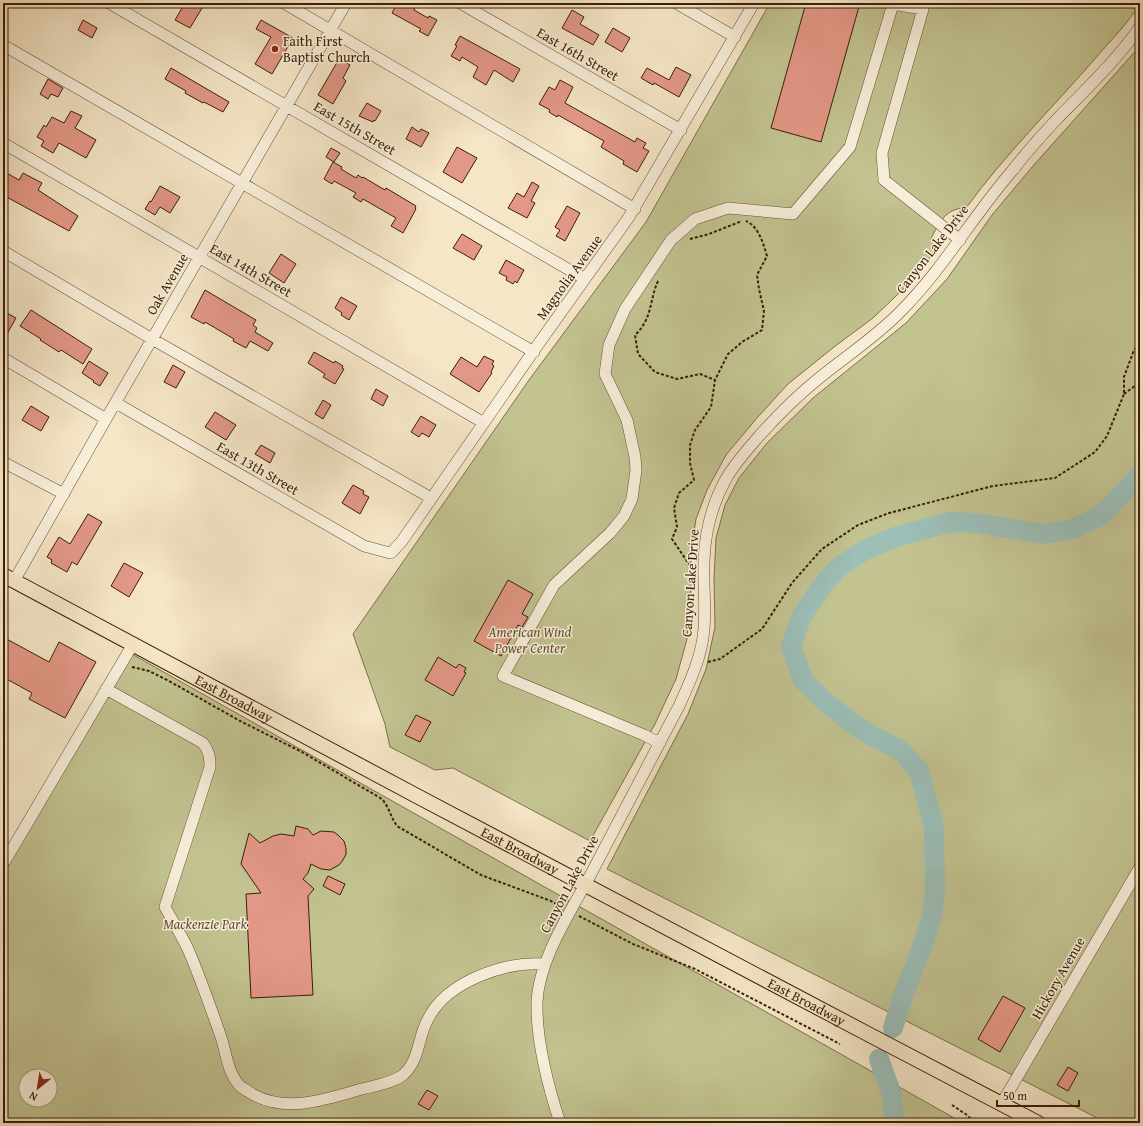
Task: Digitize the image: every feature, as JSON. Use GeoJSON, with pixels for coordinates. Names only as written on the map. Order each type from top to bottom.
{"type":"FeatureCollection","features":[{"type":"Feature","properties":{"kind":"main road","name":"East Broadway"},"geometry":{"type":"LineString","coordinates":[[9,578],[1038,1123]]}},
{"type":"Feature","properties":{"kind":"street","name":"East 15th Street"},"geometry":{"type":"LineString","coordinates":[[109,3],[585,279]]}},
{"type":"Feature","properties":{"kind":"street"},"geometry":{"type":"LineString","coordinates":[[284,3],[635,209]]}},
{"type":"Feature","properties":{"kind":"street","name":"Oak Avenue"},"geometry":{"type":"LineString","coordinates":[[9,578],[64,494],[346,3]]}},
{"type":"Feature","properties":{"kind":"street","name":"East 16th Street"},"geometry":{"type":"LineString","coordinates":[[460,3],[681,130]]}},
{"type":"Feature","properties":{"kind":"street"},"geometry":{"type":"LineString","coordinates":[[676,3],[735,37]]}},
{"type":"Feature","properties":{"kind":"street","name":"Magnolia Avenue"},"geometry":{"type":"LineString","coordinates":[[388,552],[392,552],[402,541],[635,209],[754,3]]}},
{"type":"Feature","properties":{"kind":"street"},"geometry":{"type":"LineString","coordinates":[[660,744],[644,735],[503,676],[554,585],[610,532],[624,516],[632,499],[636,470],[627,420],[605,374],[609,345],[624,309],[671,240],[695,219],[728,208],[793,214],[850,147],[894,4],[923,8],[882,153],[884,180],[960,240]]}},
{"type":"Feature","properties":{"kind":"street","name":"Canyon Lake Drive"},"geometry":{"type":"LineString","coordinates":[[560,1123],[544,1061],[538,1028],[537,1001],[545,964],[570,911],[680,706],[691,680],[704,632],[704,562],[709,521],[726,479],[740,458],[772,422],[799,395],[816,380],[883,329],[934,275],[1005,179],[1054,122],[1113,60],[1140,27]]}},
{"type":"Feature","properties":{"kind":"street"},"geometry":{"type":"LineString","coordinates":[[3,45],[534,352]]}},
{"type":"Feature","properties":{"kind":"street","name":"East 14th Street"},"geometry":{"type":"LineString","coordinates":[[3,144],[484,423]]}},
{"type":"Feature","properties":{"kind":"street"},"geometry":{"type":"LineString","coordinates":[[3,251],[152,339],[431,498]]}},
{"type":"Feature","properties":{"kind":"street"},"geometry":{"type":"LineString","coordinates":[[3,358],[106,419]]}},
{"type":"Feature","properties":{"kind":"street","name":"East 13th Street"},"geometry":{"type":"LineString","coordinates":[[116,403],[364,546],[388,552]]}},
{"type":"Feature","properties":{"kind":"street"},"geometry":{"type":"LineString","coordinates":[[3,462],[64,494]]}},
{"type":"Feature","properties":{"kind":"street"},"geometry":{"type":"LineString","coordinates":[[3,861],[5,861],[54,779],[132,644]]}},
{"type":"Feature","properties":{"kind":"street"},"geometry":{"type":"LineString","coordinates":[[106,689],[203,743],[208,749],[210,756],[210,767],[165,907],[187,947],[221,1036],[233,1076],[239,1085],[248,1092],[259,1098],[275,1103],[291,1104],[323,1100],[398,1078],[404,1074],[411,1065],[417,1052],[427,1019],[451,992],[466,983],[499,968],[525,964],[545,964]]}},
{"type":"Feature","properties":{"kind":"street","name":"Hickory Avenue"},"geometry":{"type":"LineString","coordinates":[[1002,1103],[1140,867]]}},
{"type":"Feature","properties":{"kind":"path"},"geometry":{"type":"LineString","coordinates":[[685,240],[709,234],[744,220],[752,224],[755,228],[761,238],[767,256],[757,275],[758,289],[764,311],[762,330],[742,342],[728,354],[715,380],[711,407],[695,430],[690,445],[690,463],[694,480],[679,493],[674,508],[677,527],[672,539],[704,588]]}},
{"type":"Feature","properties":{"kind":"path"},"geometry":{"type":"LineString","coordinates":[[658,280],[655,287],[650,312],[644,327],[635,335],[638,354],[655,372],[665,376],[678,379],[700,374],[715,380]]}},
{"type":"Feature","properties":{"kind":"path"},"geometry":{"type":"LineString","coordinates":[[696,664],[720,659],[762,629],[792,582],[822,549],[858,525],[888,513],[993,486],[1055,478],[1095,452],[1108,436],[1124,394],[1124,376],[1134,350],[1140,343]]}},
{"type":"Feature","properties":{"kind":"path"},"geometry":{"type":"LineString","coordinates":[[1124,394],[1139,383],[1140,380]]}},
{"type":"Feature","properties":{"kind":"path"},"geometry":{"type":"LineString","coordinates":[[122,661],[133,667],[149,671],[169,681],[242,722],[302,752],[382,799],[386,804],[393,822],[397,826],[481,875],[551,901],[632,944],[695,969],[840,1044]]}},
{"type":"Feature","properties":{"kind":"path"},"geometry":{"type":"LineString","coordinates":[[952,1105],[967,1115],[975,1123]]}},
{"type":"Feature","properties":{"kind":"green space","name":"American Wind Power Center"},"geometry":{"type":"Polygon","coordinates":[[[770,3],[1140,3],[1125,25],[1012,151],[966,208],[953,210],[944,217],[931,239],[934,249],[928,262],[916,277],[873,318],[788,384],[726,455],[707,490],[696,519],[691,551],[691,591],[687,639],[676,679],[655,724],[590,841],[453,768],[435,770],[390,747],[385,724],[353,634],[529,380],[646,222],[770,3]]]}},
{"type":"Feature","properties":{"kind":"green space"},"geometry":{"type":"Polygon","coordinates":[[[1140,46],[1140,1123],[1107,1123],[607,869],[688,714],[706,669],[715,627],[714,579],[716,538],[725,505],[739,478],[767,443],[813,398],[906,323],[947,279],[992,215],[1033,166],[1140,46]]]}},
{"type":"Feature","properties":{"kind":"green space","name":"Mackenzie Park"},"geometry":{"type":"Polygon","coordinates":[[[130,653],[963,1123],[3,1123],[3,875],[130,653]]]}},
{"type":"Feature","properties":{"kind":"building"},"geometry":{"type":"Polygon","coordinates":[[[185,3],[205,3],[190,28],[175,20],[185,3]]]}},
{"type":"Feature","properties":{"kind":"building"},"geometry":{"type":"Polygon","coordinates":[[[397,3],[408,3],[415,7],[414,10],[428,18],[429,16],[437,20],[428,36],[419,31],[421,29],[392,13],[397,3]]]}},
{"type":"Feature","properties":{"kind":"building"},"geometry":{"type":"Polygon","coordinates":[[[806,3],[860,3],[821,142],[771,128],[806,3]]]}},
{"type":"Feature","properties":{"kind":"building"},"geometry":{"type":"Polygon","coordinates":[[[572,10],[584,17],[580,24],[599,35],[593,45],[562,28],[572,10]]]}},
{"type":"Feature","properties":{"kind":"building"},"geometry":{"type":"Polygon","coordinates":[[[83,20],[97,28],[92,38],[78,30],[83,20]]]}},
{"type":"Feature","properties":{"kind":"building"},"geometry":{"type":"Polygon","coordinates":[[[261,20],[293,38],[272,74],[255,64],[271,37],[256,29],[261,20]]]}},
{"type":"Feature","properties":{"kind":"building"},"geometry":{"type":"Polygon","coordinates":[[[613,28],[630,38],[622,52],[605,42],[613,28]]]}},
{"type":"Feature","properties":{"kind":"building"},"geometry":{"type":"Polygon","coordinates":[[[460,36],[520,69],[513,82],[494,70],[486,85],[473,77],[478,67],[462,57],[460,61],[451,56],[457,46],[455,45],[460,36]]]}},
{"type":"Feature","properties":{"kind":"building"},"geometry":{"type":"Polygon","coordinates":[[[339,59],[350,65],[343,78],[346,81],[333,104],[318,95],[339,59]]]}},
{"type":"Feature","properties":{"kind":"building"},"geometry":{"type":"Polygon","coordinates":[[[676,67],[691,75],[679,97],[654,83],[653,85],[641,78],[647,68],[669,80],[676,67]]]}},
{"type":"Feature","properties":{"kind":"building"},"geometry":{"type":"Polygon","coordinates":[[[171,68],[229,102],[223,112],[185,93],[186,91],[165,79],[171,68]]]}},
{"type":"Feature","properties":{"kind":"building"},"geometry":{"type":"Polygon","coordinates":[[[48,79],[63,88],[58,97],[51,94],[48,99],[40,94],[48,79]]]}},
{"type":"Feature","properties":{"kind":"building"},"geometry":{"type":"Polygon","coordinates":[[[560,80],[573,87],[565,103],[635,142],[637,138],[646,143],[643,148],[649,151],[637,172],[623,164],[624,161],[601,147],[604,141],[558,115],[557,117],[549,112],[550,110],[539,104],[549,87],[555,90],[560,80]]]}},
{"type":"Feature","properties":{"kind":"building"},"geometry":{"type":"Polygon","coordinates":[[[367,103],[381,111],[373,122],[359,116],[367,103]]]}},
{"type":"Feature","properties":{"kind":"building"},"geometry":{"type":"Polygon","coordinates":[[[71,111],[82,116],[75,128],[96,140],[86,158],[59,143],[53,153],[41,146],[44,141],[37,137],[44,125],[46,127],[52,117],[64,123],[71,111]]]}},
{"type":"Feature","properties":{"kind":"building"},"geometry":{"type":"Polygon","coordinates":[[[412,127],[419,132],[421,129],[429,133],[421,147],[406,139],[412,127]]]}},
{"type":"Feature","properties":{"kind":"building"},"geometry":{"type":"Polygon","coordinates":[[[457,147],[477,158],[462,183],[443,172],[457,147]]]}},
{"type":"Feature","properties":{"kind":"building"},"geometry":{"type":"Polygon","coordinates":[[[331,148],[340,153],[334,162],[326,157],[331,148]]]}},
{"type":"Feature","properties":{"kind":"building"},"geometry":{"type":"Polygon","coordinates":[[[333,162],[356,178],[358,175],[362,178],[363,177],[385,190],[386,188],[416,206],[416,209],[403,233],[391,226],[396,218],[363,199],[361,202],[353,197],[356,193],[334,181],[332,184],[324,179],[333,162]]]}},
{"type":"Feature","properties":{"kind":"building"},"geometry":{"type":"Polygon","coordinates":[[[3,171],[19,180],[23,173],[42,183],[38,190],[78,216],[69,231],[3,195],[3,171]]]}},
{"type":"Feature","properties":{"kind":"building"},"geometry":{"type":"Polygon","coordinates":[[[532,182],[539,186],[531,201],[535,203],[527,218],[508,208],[517,193],[524,197],[532,182]]]}},
{"type":"Feature","properties":{"kind":"building"},"geometry":{"type":"Polygon","coordinates":[[[160,186],[180,197],[170,213],[160,207],[155,215],[145,209],[150,201],[151,202],[160,186]]]}},
{"type":"Feature","properties":{"kind":"building"},"geometry":{"type":"Polygon","coordinates":[[[567,206],[580,213],[565,241],[556,236],[560,230],[555,227],[567,206]]]}},
{"type":"Feature","properties":{"kind":"building"},"geometry":{"type":"Polygon","coordinates":[[[462,234],[482,246],[474,260],[453,248],[462,234]]]}},
{"type":"Feature","properties":{"kind":"building"},"geometry":{"type":"Polygon","coordinates":[[[281,254],[296,264],[284,283],[269,273],[281,254]]]}},
{"type":"Feature","properties":{"kind":"building"},"geometry":{"type":"Polygon","coordinates":[[[506,260],[524,270],[517,283],[515,281],[513,284],[506,280],[507,277],[499,273],[506,260]]]}},
{"type":"Feature","properties":{"kind":"building"},"geometry":{"type":"Polygon","coordinates":[[[205,290],[256,320],[253,325],[257,328],[255,332],[273,343],[268,351],[250,341],[246,348],[205,322],[204,324],[191,317],[205,290]]]}},
{"type":"Feature","properties":{"kind":"building"},"geometry":{"type":"Polygon","coordinates":[[[341,297],[357,306],[349,320],[341,315],[342,313],[335,308],[341,297]]]}},
{"type":"Feature","properties":{"kind":"building"},"geometry":{"type":"Polygon","coordinates":[[[31,310],[92,349],[83,364],[61,350],[59,352],[20,326],[31,310]]]}},
{"type":"Feature","properties":{"kind":"building"},"geometry":{"type":"Polygon","coordinates":[[[3,311],[16,318],[3,341],[3,311]]]}},
{"type":"Feature","properties":{"kind":"building"},"geometry":{"type":"Polygon","coordinates":[[[314,352],[334,363],[335,361],[343,366],[342,368],[344,369],[335,384],[323,377],[325,374],[308,363],[314,352]]]}},
{"type":"Feature","properties":{"kind":"building"},"geometry":{"type":"Polygon","coordinates":[[[484,356],[494,361],[492,364],[494,366],[491,372],[492,373],[479,392],[450,374],[461,357],[477,367],[484,356]]]}},
{"type":"Feature","properties":{"kind":"building"},"geometry":{"type":"Polygon","coordinates":[[[89,361],[108,373],[100,386],[82,373],[89,361]]]}},
{"type":"Feature","properties":{"kind":"building"},"geometry":{"type":"Polygon","coordinates":[[[173,365],[185,372],[176,388],[164,382],[173,365]]]}},
{"type":"Feature","properties":{"kind":"building"},"geometry":{"type":"Polygon","coordinates":[[[376,389],[388,396],[383,406],[371,399],[376,389]]]}},
{"type":"Feature","properties":{"kind":"building"},"geometry":{"type":"Polygon","coordinates":[[[323,400],[331,405],[323,419],[315,414],[323,400]]]}},
{"type":"Feature","properties":{"kind":"building"},"geometry":{"type":"Polygon","coordinates":[[[31,406],[49,417],[41,431],[22,420],[31,406]]]}},
{"type":"Feature","properties":{"kind":"building"},"geometry":{"type":"Polygon","coordinates":[[[215,412],[236,425],[226,440],[205,427],[215,412]]]}},
{"type":"Feature","properties":{"kind":"building"},"geometry":{"type":"Polygon","coordinates":[[[421,416],[436,425],[429,437],[422,433],[419,437],[411,432],[421,416]]]}},
{"type":"Feature","properties":{"kind":"building"},"geometry":{"type":"Polygon","coordinates":[[[261,445],[275,453],[270,463],[255,454],[261,445]]]}},
{"type":"Feature","properties":{"kind":"building"},"geometry":{"type":"Polygon","coordinates":[[[353,485],[364,491],[363,494],[369,497],[360,514],[342,503],[353,485]]]}},
{"type":"Feature","properties":{"kind":"building"},"geometry":{"type":"Polygon","coordinates":[[[88,514],[102,522],[77,565],[72,562],[67,572],[51,563],[52,560],[47,557],[59,537],[70,544],[88,514]]]}},
{"type":"Feature","properties":{"kind":"building"},"geometry":{"type":"Polygon","coordinates":[[[124,563],[143,573],[129,597],[111,586],[124,563]]]}},
{"type":"Feature","properties":{"kind":"building"},"geometry":{"type":"Polygon","coordinates":[[[508,580],[533,594],[522,614],[528,617],[522,627],[518,625],[501,656],[474,641],[508,580]]]}},
{"type":"Feature","properties":{"kind":"building"},"geometry":{"type":"Polygon","coordinates":[[[3,637],[49,662],[59,642],[96,662],[65,718],[29,699],[32,693],[3,677],[3,637]]]}},
{"type":"Feature","properties":{"kind":"building"},"geometry":{"type":"Polygon","coordinates":[[[438,657],[456,668],[459,664],[466,668],[464,672],[466,673],[453,696],[425,680],[438,657]]]}},
{"type":"Feature","properties":{"kind":"building"},"geometry":{"type":"Polygon","coordinates":[[[416,715],[431,722],[420,742],[405,735],[416,715]]]}},
{"type":"Feature","properties":{"kind":"building"},"geometry":{"type":"Polygon","coordinates":[[[296,826],[308,829],[313,835],[321,831],[334,832],[344,841],[346,848],[346,854],[339,865],[330,870],[321,869],[311,864],[308,873],[303,879],[314,889],[308,896],[313,995],[251,998],[246,894],[261,893],[241,864],[249,833],[260,843],[273,836],[281,834],[294,836],[296,826]]]}},
{"type":"Feature","properties":{"kind":"building"},"geometry":{"type":"Polygon","coordinates":[[[328,876],[345,884],[340,895],[323,886],[328,876]]]}},
{"type":"Feature","properties":{"kind":"building"},"geometry":{"type":"Polygon","coordinates":[[[1003,996],[1025,1008],[1000,1052],[978,1039],[1003,996]]]}},
{"type":"Feature","properties":{"kind":"building"},"geometry":{"type":"Polygon","coordinates":[[[1068,1067],[1078,1073],[1068,1091],[1057,1085],[1068,1067]]]}},
{"type":"Feature","properties":{"kind":"building"},"geometry":{"type":"Polygon","coordinates":[[[427,1090],[438,1096],[429,1110],[418,1104],[427,1090]]]}},
{"type":"Feature","properties":{"kind":"waterway"},"geometry":{"type":"LineString","coordinates":[[893,1028],[932,916],[935,890],[934,827],[919,771],[900,750],[872,736],[852,723],[823,700],[803,680],[791,646],[801,617],[821,587],[839,567],[865,550],[895,537],[951,522],[976,523],[1043,534],[1072,529],[1101,516],[1140,475]]}},
{"type":"Feature","properties":{"kind":"waterway"},"geometry":{"type":"LineString","coordinates":[[879,1059],[892,1095],[894,1123]]}},
{"type":"Feature","properties":{"kind":"place","name":"Faith First Baptist Church"},"geometry":{"type":"Point","coordinates":[275,49]}}]}
